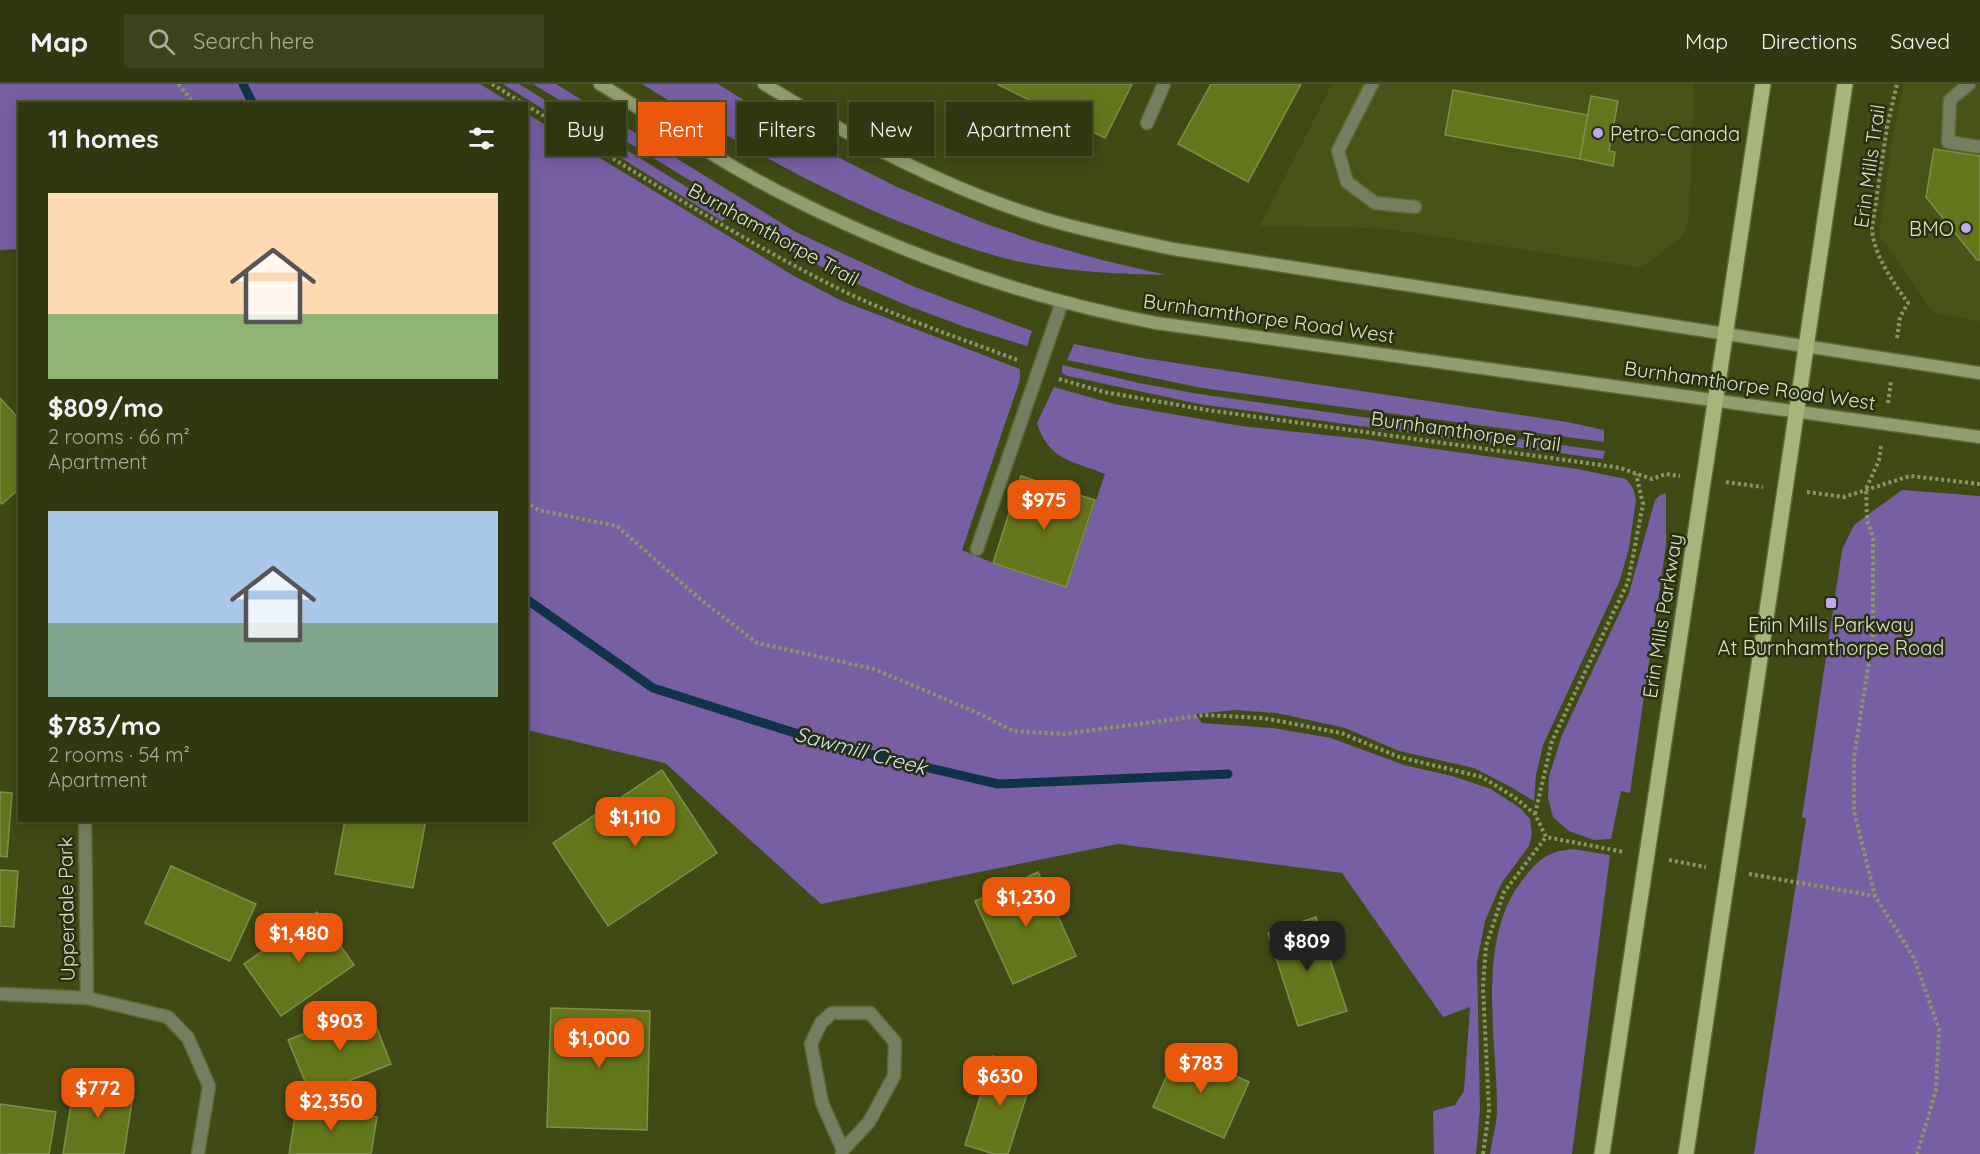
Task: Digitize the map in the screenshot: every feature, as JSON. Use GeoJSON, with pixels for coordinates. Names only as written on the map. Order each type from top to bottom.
{"type":"FeatureCollection","features":[{"type":"Feature","properties":{"kind":"main road","name":"Burnhamthorpe Road West"},"geometry":{"type":"LineString","coordinates":[[600,84],[741,171],[827,216],[921,255],[1019,290],[1062,302],[1156,323],[1980,437]]}},
{"type":"Feature","properties":{"kind":"main road"},"geometry":{"type":"LineString","coordinates":[[764,84],[862,142],[915,168],[1008,206],[1080,228],[1173,249],[1980,373]]}},
{"type":"Feature","properties":{"kind":"main road","name":"Erin Mills Parkway"},"geometry":{"type":"LineString","coordinates":[[1602,1154],[1763,84]]}},
{"type":"Feature","properties":{"kind":"main road"},"geometry":{"type":"LineString","coordinates":[[1686,1154],[1845,84]]}},
{"type":"Feature","properties":{"kind":"street"},"geometry":{"type":"LineString","coordinates":[[1148,123],[1164,84]]}},
{"type":"Feature","properties":{"kind":"street"},"geometry":{"type":"LineString","coordinates":[[1372,84],[1338,151],[1347,182],[1375,202],[1415,207]]}},
{"type":"Feature","properties":{"kind":"street"},"geometry":{"type":"LineString","coordinates":[[1969,84],[1950,100],[1948,142],[1980,147]]}},
{"type":"Feature","properties":{"kind":"street"},"geometry":{"type":"LineString","coordinates":[[977,549],[1062,302]]}},
{"type":"Feature","properties":{"kind":"street","name":"Upperdale Park"},"geometry":{"type":"LineString","coordinates":[[85,822],[87,998]]}},
{"type":"Feature","properties":{"kind":"street"},"geometry":{"type":"LineString","coordinates":[[0,994],[87,998],[168,1017],[188,1038],[209,1086],[198,1154]]}},
{"type":"Feature","properties":{"kind":"street"},"geometry":{"type":"LineString","coordinates":[[832,1013],[870,1013],[895,1042],[894,1076],[869,1122],[843,1152],[822,1103],[811,1044],[821,1023],[832,1013]]}},
{"type":"Feature","properties":{"kind":"path"},"geometry":{"type":"LineString","coordinates":[[178,84],[193,102]]}},
{"type":"Feature","properties":{"kind":"path","name":"Burnhamthorpe Trail"},"geometry":{"type":"LineString","coordinates":[[492,84],[522,102]]}},
{"type":"Feature","properties":{"kind":"path","name":"Erin Mills Trail"},"geometry":{"type":"LineString","coordinates":[[1866,489],[1880,460],[1900,316],[1908,303],[1894,284],[1873,239],[1872,228],[1887,127],[1897,84]]}},
{"type":"Feature","properties":{"kind":"path","name":"Burnhamthorpe Trail"},"geometry":{"type":"LineString","coordinates":[[528,106],[746,241],[835,287],[919,323],[1020,361]]}},
{"type":"Feature","properties":{"kind":"path","name":"Burnhamthorpe Trail"},"geometry":{"type":"LineString","coordinates":[[1060,380],[1104,392],[1207,410],[1601,465],[1652,479],[1666,474],[1844,497],[1910,476],[1980,484]]}},
{"type":"Feature","properties":{"kind":"path"},"geometry":{"type":"LineString","coordinates":[[1535,814],[1552,741],[1628,582],[1643,504],[1636,473]]}},
{"type":"Feature","properties":{"kind":"path"},"geometry":{"type":"LineString","coordinates":[[1866,489],[1868,520],[1873,537],[1873,636],[1854,759],[1854,811],[1875,896],[1914,958],[1939,1029],[1936,1090],[1917,1154]]}},
{"type":"Feature","properties":{"kind":"path"},"geometry":{"type":"LineString","coordinates":[[528,502],[538,510],[617,526],[700,599],[757,643],[874,669],[978,713],[1013,731],[1064,734],[1206,715],[1263,718],[1341,733],[1399,757],[1482,777],[1514,797],[1535,814],[1546,837],[1504,892],[1486,946],[1483,987],[1490,1111],[1483,1154]]}},
{"type":"Feature","properties":{"kind":"shaded area"},"geometry":{"type":"Polygon","coordinates":[[[0,84],[480,84],[509,102],[18,102],[18,249],[0,250],[0,84]]]}},
{"type":"Feature","properties":{"kind":"shaded area"},"geometry":{"type":"Polygon","coordinates":[[[503,84],[519,84],[548,102],[546,102],[546,111],[503,84]]]}},
{"type":"Feature","properties":{"kind":"shaded area"},"geometry":{"type":"Polygon","coordinates":[[[533,84],[556,84],[585,102],[562,102],[533,84]]]}},
{"type":"Feature","properties":{"kind":"shaded area"},"geometry":{"type":"Polygon","coordinates":[[[642,84],[718,84],[747,102],[737,102],[737,141],[725,134],[725,102],[671,102],[642,84]]]}},
{"type":"Feature","properties":{"kind":"shaded area"},"geometry":{"type":"Polygon","coordinates":[[[1332,84],[1694,84],[1689,218],[1682,237],[1645,265],[1638,267],[1387,229],[1260,226],[1332,84]]]}},
{"type":"Feature","properties":{"kind":"shaded area"},"geometry":{"type":"Polygon","coordinates":[[[1904,84],[1980,84],[1980,321],[1933,313],[1879,235],[1893,135],[1904,84]]]}},
{"type":"Feature","properties":{"kind":"shaded area"},"geometry":{"type":"Polygon","coordinates":[[[528,114],[546,125],[546,156],[597,156],[794,276],[842,301],[1020,369],[1020,380],[962,550],[993,563],[1066,587],[1105,474],[1063,458],[1048,445],[1042,435],[1037,423],[1054,387],[1114,404],[1241,426],[1363,439],[1577,469],[1626,479],[1633,488],[1636,500],[1629,548],[1620,580],[1543,745],[1536,775],[1534,801],[1474,768],[1399,751],[1345,728],[1277,713],[1235,710],[1196,714],[1202,723],[1273,728],[1331,738],[1404,765],[1452,776],[1491,789],[1520,808],[1530,819],[1532,834],[1529,846],[1501,884],[1485,921],[1477,962],[1480,1109],[1476,1154],[1434,1154],[1433,1111],[1455,1105],[1464,1091],[1470,1007],[1443,1017],[1342,873],[1118,844],[821,904],[665,763],[528,730],[528,114]]]}},
{"type":"Feature","properties":{"kind":"shaded area"},"geometry":{"type":"Polygon","coordinates":[[[626,127],[638,135],[638,149],[626,141],[626,127]]]}},
{"type":"Feature","properties":{"kind":"shaded area"},"geometry":{"type":"Polygon","coordinates":[[[626,150],[690,189],[727,218],[722,221],[618,156],[626,156],[626,150]]]}},
{"type":"Feature","properties":{"kind":"shaded area"},"geometry":{"type":"Polygon","coordinates":[[[650,156],[673,156],[796,232],[915,287],[1032,331],[1027,346],[965,327],[841,277],[750,227],[694,183],[650,156]]]}},
{"type":"Feature","properties":{"kind":"shaded area"},"geometry":{"type":"Polygon","coordinates":[[[764,156],[836,156],[897,187],[981,222],[1035,241],[1166,275],[1065,269],[993,255],[855,203],[764,156]]]}},
{"type":"Feature","properties":{"kind":"shaded area"},"geometry":{"type":"Polygon","coordinates":[[[1074,344],[1143,358],[1567,422],[1604,430],[1604,442],[1202,388],[1067,360],[1074,344]]]}},
{"type":"Feature","properties":{"kind":"shaded area"},"geometry":{"type":"Polygon","coordinates":[[[1062,365],[1199,394],[1605,451],[1603,459],[1199,404],[1068,376],[1062,373],[1062,365]]]}},
{"type":"Feature","properties":{"kind":"shaded area"},"geometry":{"type":"Polygon","coordinates":[[[1902,490],[1980,496],[1980,1154],[1754,1154],[1806,819],[1802,817],[1842,550],[1854,525],[1902,490]]]}},
{"type":"Feature","properties":{"kind":"shaded area"},"geometry":{"type":"Polygon","coordinates":[[[1666,493],[1666,545],[1630,793],[1621,791],[1611,839],[1594,840],[1569,831],[1553,817],[1548,798],[1549,776],[1562,735],[1629,593],[1655,500],[1666,493]]]}},
{"type":"Feature","properties":{"kind":"shaded area"},"geometry":{"type":"Polygon","coordinates":[[[1573,849],[1610,855],[1572,1154],[1490,1154],[1497,1115],[1492,989],[1499,929],[1509,902],[1524,878],[1539,861],[1559,851],[1573,849]]]}},
{"type":"Feature","properties":{"kind":"building"},"geometry":{"type":"Polygon","coordinates":[[[997,84],[1132,84],[1105,138],[1092,132],[1092,102],[1033,102],[997,84]]]}},
{"type":"Feature","properties":{"kind":"building"},"geometry":{"type":"Polygon","coordinates":[[[1211,84],[1301,84],[1248,182],[1178,144],[1211,84]]]}},
{"type":"Feature","properties":{"kind":"building"},"geometry":{"type":"Polygon","coordinates":[[[1453,90],[1588,115],[1580,159],[1445,135],[1453,90]]]}},
{"type":"Feature","properties":{"kind":"building","name":"Petro-Canada"},"geometry":{"type":"Polygon","coordinates":[[[1591,96],[1618,101],[1609,151],[1615,152],[1613,166],[1580,159],[1591,96]]]}},
{"type":"Feature","properties":{"kind":"building","name":"BMO"},"geometry":{"type":"Polygon","coordinates":[[[1934,149],[1980,156],[1980,260],[1977,260],[1926,197],[1934,149]]]}},
{"type":"Feature","properties":{"kind":"building"},"geometry":{"type":"Polygon","coordinates":[[[0,398],[18,418],[18,490],[2,504],[0,502],[0,398]]]}},
{"type":"Feature","properties":{"kind":"building"},"geometry":{"type":"Polygon","coordinates":[[[1021,476],[1095,500],[1066,587],[993,563],[1021,476]]]}},
{"type":"Feature","properties":{"kind":"building"},"geometry":{"type":"Polygon","coordinates":[[[662,770],[717,853],[608,926],[553,843],[662,770]]]}},
{"type":"Feature","properties":{"kind":"building"},"geometry":{"type":"Polygon","coordinates":[[[0,792],[12,793],[7,857],[0,856],[0,792]]]}},
{"type":"Feature","properties":{"kind":"building"},"geometry":{"type":"Polygon","coordinates":[[[345,822],[426,822],[413,888],[335,874],[345,822]]]}},
{"type":"Feature","properties":{"kind":"building"},"geometry":{"type":"Polygon","coordinates":[[[171,866],[256,904],[230,961],[145,923],[171,866]]]}},
{"type":"Feature","properties":{"kind":"building"},"geometry":{"type":"Polygon","coordinates":[[[0,870],[18,871],[14,927],[0,926],[0,870]]]}},
{"type":"Feature","properties":{"kind":"building"},"geometry":{"type":"Polygon","coordinates":[[[1038,872],[1076,956],[1013,984],[975,901],[1038,872]]]}},
{"type":"Feature","properties":{"kind":"building"},"geometry":{"type":"Polygon","coordinates":[[[317,912],[354,965],[281,1016],[244,964],[317,912]]]}},
{"type":"Feature","properties":{"kind":"building"},"geometry":{"type":"Polygon","coordinates":[[[1316,917],[1347,1011],[1298,1026],[1268,933],[1316,917]]]}},
{"type":"Feature","properties":{"kind":"building"},"geometry":{"type":"Polygon","coordinates":[[[369,1008],[391,1064],[311,1096],[288,1040],[369,1008]]]}},
{"type":"Feature","properties":{"kind":"building"},"geometry":{"type":"Polygon","coordinates":[[[551,1008],[650,1011],[647,1130],[547,1127],[551,1008]]]}},
{"type":"Feature","properties":{"kind":"building"},"geometry":{"type":"Polygon","coordinates":[[[1178,1050],[1249,1082],[1224,1138],[1153,1107],[1178,1050]]]}},
{"type":"Feature","properties":{"kind":"building"},"geometry":{"type":"Polygon","coordinates":[[[993,1056],[1035,1069],[1008,1154],[994,1154],[965,1145],[993,1056]]]}},
{"type":"Feature","properties":{"kind":"building"},"geometry":{"type":"Polygon","coordinates":[[[75,1079],[134,1088],[124,1154],[63,1154],[75,1079]]]}},
{"type":"Feature","properties":{"kind":"building"},"geometry":{"type":"Polygon","coordinates":[[[0,1104],[56,1112],[49,1154],[0,1154],[0,1104]]]}},
{"type":"Feature","properties":{"kind":"building"},"geometry":{"type":"Polygon","coordinates":[[[297,1104],[377,1117],[371,1154],[289,1154],[297,1104]]]}},
{"type":"Feature","properties":{"kind":"waterway","name":"Sawmill Creek"},"geometry":{"type":"LineString","coordinates":[[243,84],[252,102]]}},
{"type":"Feature","properties":{"kind":"waterway","name":"Sawmill Creek"},"geometry":{"type":"LineString","coordinates":[[528,600],[653,688],[839,747],[998,784],[1228,774]]}},
{"type":"Feature","properties":{"kind":"place","name":"Petro-Canada"},"geometry":{"type":"Point","coordinates":[1598,133]}},
{"type":"Feature","properties":{"kind":"place","name":"BMO"},"geometry":{"type":"Point","coordinates":[1966,228]}},
{"type":"Feature","properties":{"kind":"place","name":"Erin Mills Parkway At Burnhamthorpe Road"},"geometry":{"type":"Point","coordinates":[1831,603]}}]}
